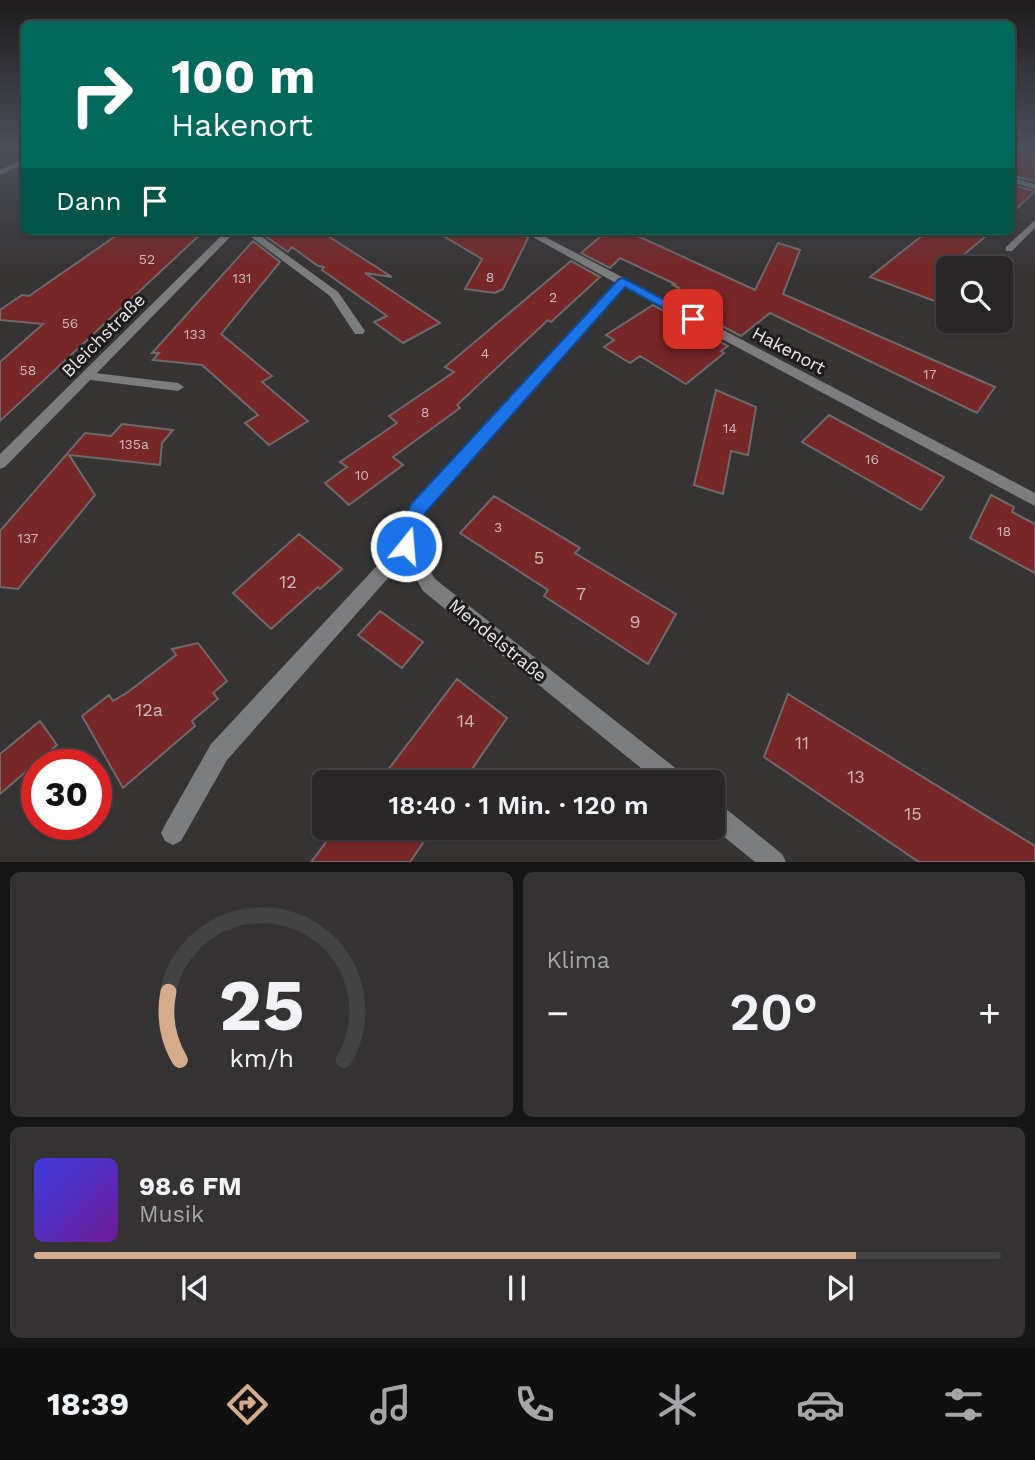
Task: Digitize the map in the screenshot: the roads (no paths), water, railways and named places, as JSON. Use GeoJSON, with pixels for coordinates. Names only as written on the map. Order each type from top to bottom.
{"type":"FeatureCollection","features":[{"type":"Feature","properties":{"kind":"street"},"geometry":{"type":"LineString","coordinates":[[1009,249],[1035,223]]}},
{"type":"Feature","properties":{"kind":"street","name":"Bleichstraße"},"geometry":{"type":"LineString","coordinates":[[0,463],[227,235]]}},
{"type":"Feature","properties":{"kind":"street"},"geometry":{"type":"LineString","coordinates":[[253,235],[334,294],[359,331]]}},
{"type":"Feature","properties":{"kind":"street","name":"Hakenort"},"geometry":{"type":"LineString","coordinates":[[535,235],[1035,500]]}},
{"type":"Feature","properties":{"kind":"street"},"geometry":{"type":"LineString","coordinates":[[173,834],[219,752],[406,546],[417,509],[623,282]]}},
{"type":"Feature","properties":{"kind":"street"},"geometry":{"type":"LineString","coordinates":[[87,376],[178,387]]}},
{"type":"Feature","properties":{"kind":"street","name":"Mendelstraße"},"geometry":{"type":"LineString","coordinates":[[406,546],[429,584],[660,770]]}},
{"type":"Feature","properties":{"kind":"street"},"geometry":{"type":"LineString","coordinates":[[725,822],[774,862]]}}]}
